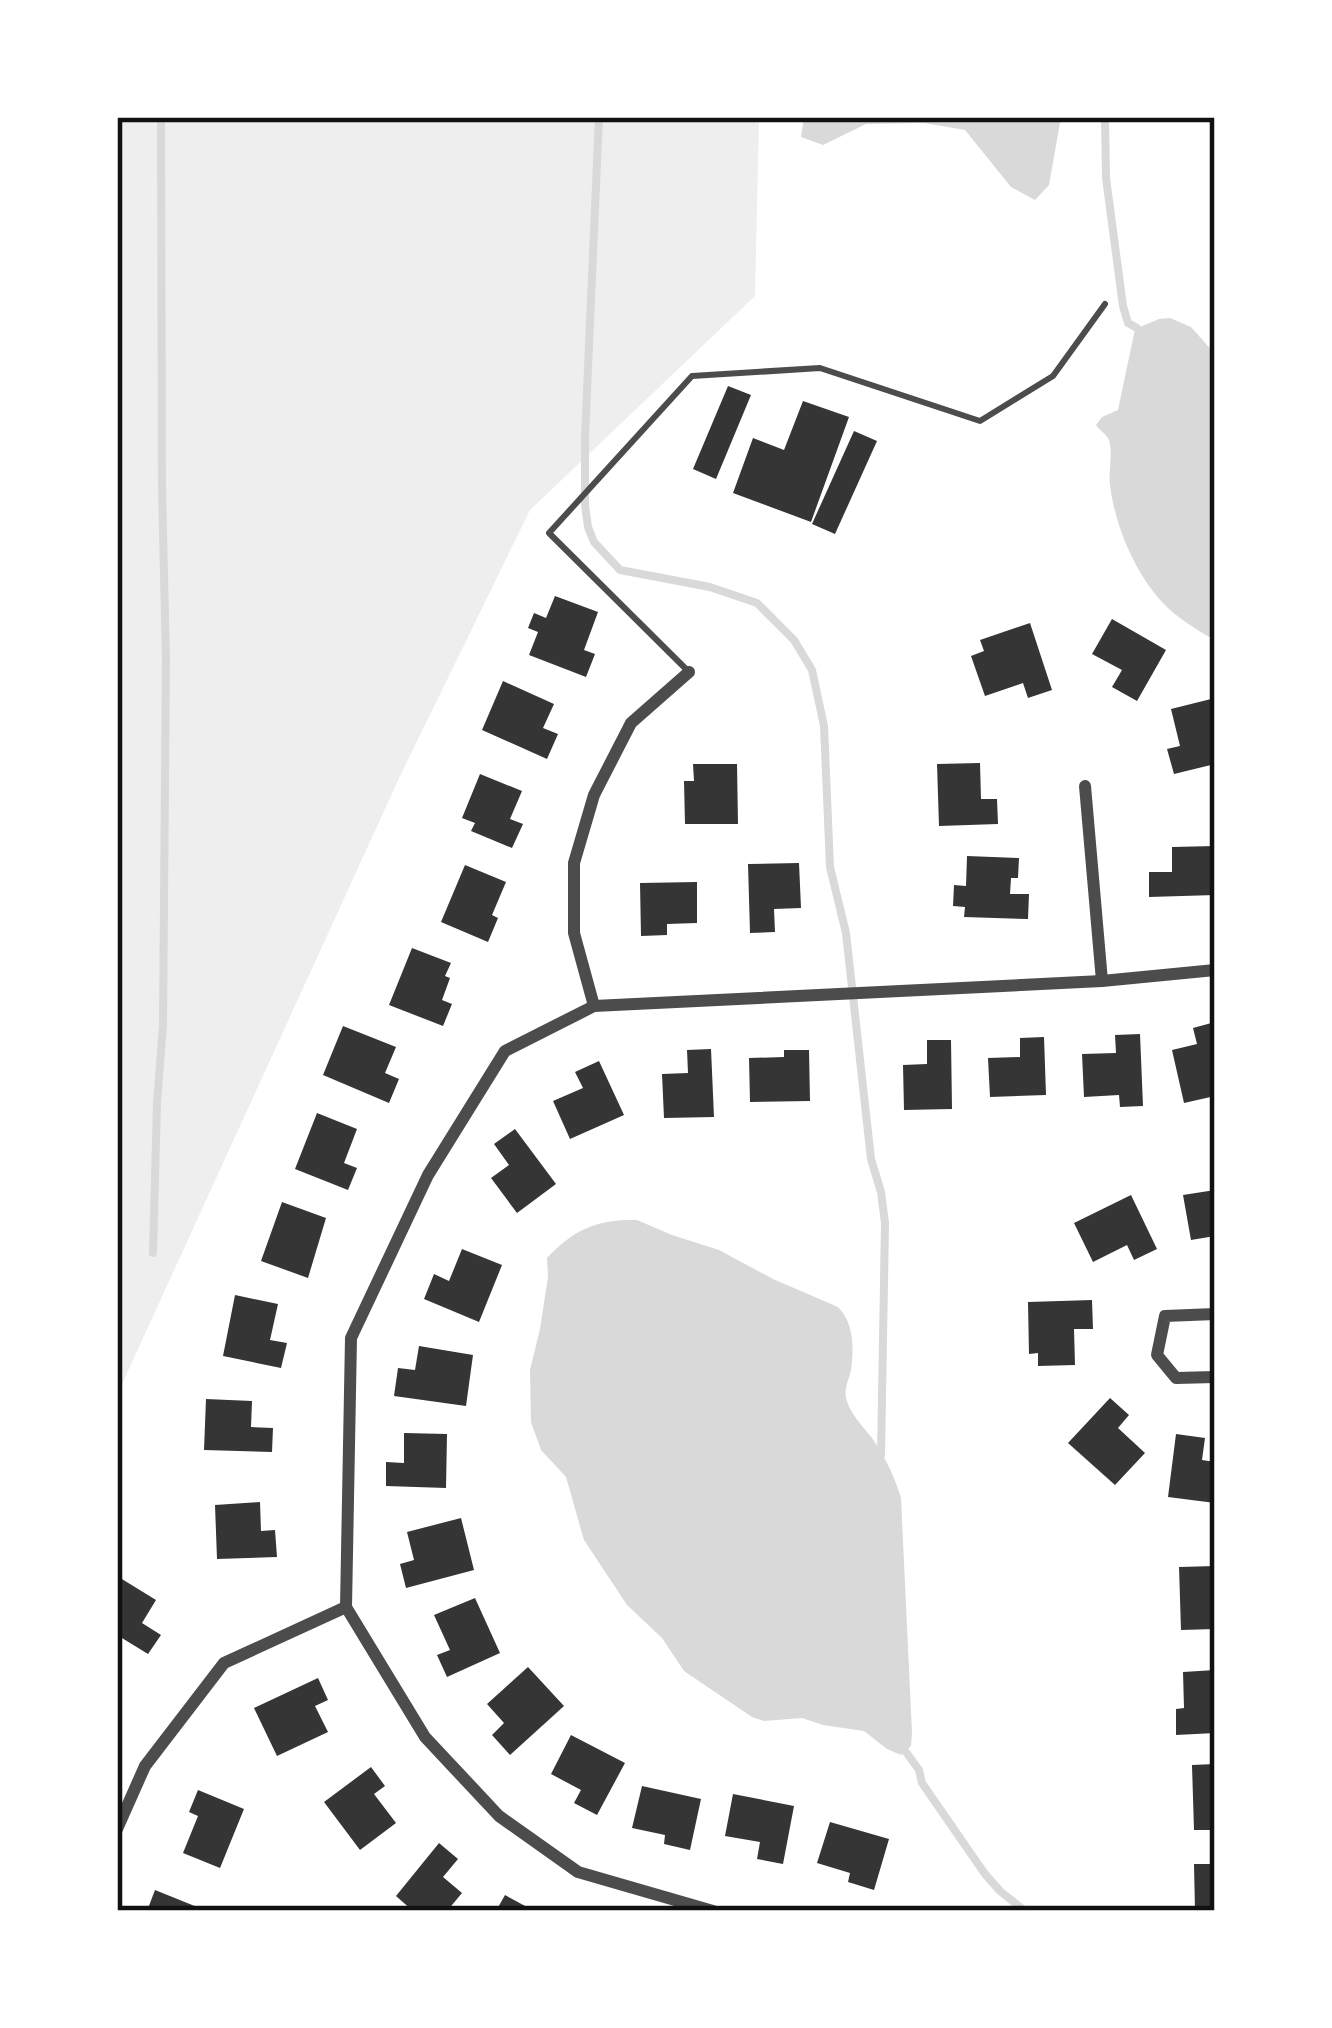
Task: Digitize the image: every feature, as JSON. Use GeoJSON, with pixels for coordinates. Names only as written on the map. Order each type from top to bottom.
{"type":"FeatureCollection","features":[{"type":"Feature","properties":{"kind":"street"},"geometry":{"type":"LineString","coordinates":[[593,1006],[574,933],[574,863],[594,795],[631,722],[689,672]]}},
{"type":"Feature","properties":{"kind":"street"},"geometry":{"type":"LineString","coordinates":[[1085,785],[1102,981]]}},
{"type":"Feature","properties":{"kind":"street"},"geometry":{"type":"LineString","coordinates":[[713,1911],[578,1872],[500,1816],[424,1737],[346,1607],[351,1338],[428,1175],[505,1051],[593,1006],[1102,981],[1215,970]]}},
{"type":"Feature","properties":{"kind":"street"},"geometry":{"type":"LineString","coordinates":[[1215,1314],[1165,1316],[1157,1355],[1175,1378],[1215,1377]]}},
{"type":"Feature","properties":{"kind":"street"},"geometry":{"type":"LineString","coordinates":[[117,1829],[145,1766],[224,1663],[346,1607]]}},
{"type":"Feature","properties":{"kind":"lane"},"geometry":{"type":"LineString","coordinates":[[689,672],[549,533],[692,376],[820,368],[980,421],[1053,376],[1105,304]]}},
{"type":"Feature","properties":{"kind":"shaded area"},"geometry":{"type":"Polygon","coordinates":[[[117,117],[759,117],[755,296],[530,510],[401,774],[117,1395],[117,117]]]}},
{"type":"Feature","properties":{"kind":"shaded area"},"geometry":{"type":"Polygon","coordinates":[[[804,117],[1061,117],[1049,185],[1035,200],[1011,187],[965,130],[924,123],[866,124],[823,145],[801,137],[804,117]]]}},
{"type":"Feature","properties":{"kind":"shaded area"},"geometry":{"type":"Polygon","coordinates":[[[1170,318],[1191,327],[1215,354],[1215,638],[1168,608],[1135,563],[1113,501],[1110,443],[1096,425],[1118,410],[1135,329],[1170,318]]]}},
{"type":"Feature","properties":{"kind":"shaded area"},"geometry":{"type":"Polygon","coordinates":[[[637,1220],[719,1250],[838,1307],[847,1320],[852,1353],[846,1398],[885,1460],[901,1498],[912,1733],[911,1746],[901,1755],[864,1731],[802,1718],[764,1721],[752,1717],[684,1671],[662,1638],[627,1605],[584,1540],[566,1477],[541,1450],[531,1422],[530,1370],[548,1277],[547,1258],[588,1228],[637,1220]]]}},
{"type":"Feature","properties":{"kind":"building"},"geometry":{"type":"Polygon","coordinates":[[[728,386],[751,395],[716,479],[693,469],[728,386]]]}},
{"type":"Feature","properties":{"kind":"building"},"geometry":{"type":"Polygon","coordinates":[[[803,401],[849,417],[811,522],[733,493],[753,438],[784,450],[803,401]]]}},
{"type":"Feature","properties":{"kind":"building"},"geometry":{"type":"Polygon","coordinates":[[[854,431],[877,441],[835,534],[812,524],[854,431]]]}},
{"type":"Feature","properties":{"kind":"building"},"geometry":{"type":"Polygon","coordinates":[[[555,596],[598,612],[584,650],[595,654],[586,677],[529,655],[538,632],[528,628],[534,613],[546,618],[555,596]]]}},
{"type":"Feature","properties":{"kind":"building"},"geometry":{"type":"Polygon","coordinates":[[[1112,619],[1166,650],[1137,701],[1112,687],[1122,670],[1092,654],[1112,619]]]}},
{"type":"Feature","properties":{"kind":"building"},"geometry":{"type":"Polygon","coordinates":[[[1030,623],[1052,690],[1028,698],[1023,683],[985,696],[971,656],[984,651],[980,640],[1030,623]]]}},
{"type":"Feature","properties":{"kind":"building"},"geometry":{"type":"Polygon","coordinates":[[[503,681],[554,704],[543,728],[558,734],[547,759],[482,730],[503,681]]]}},
{"type":"Feature","properties":{"kind":"building"},"geometry":{"type":"Polygon","coordinates":[[[1215,698],[1215,764],[1174,774],[1167,749],[1180,746],[1171,709],[1215,698]]]}},
{"type":"Feature","properties":{"kind":"building"},"geometry":{"type":"Polygon","coordinates":[[[980,763],[981,799],[997,799],[998,824],[939,826],[937,764],[980,763]]]}},
{"type":"Feature","properties":{"kind":"building"},"geometry":{"type":"Polygon","coordinates":[[[693,764],[737,764],[738,824],[685,824],[684,781],[694,781],[693,764]]]}},
{"type":"Feature","properties":{"kind":"building"},"geometry":{"type":"Polygon","coordinates":[[[480,774],[522,791],[510,819],[523,824],[512,848],[471,831],[475,823],[462,818],[480,774]]]}},
{"type":"Feature","properties":{"kind":"building"},"geometry":{"type":"Polygon","coordinates":[[[1215,846],[1215,895],[1149,897],[1149,872],[1172,872],[1172,847],[1215,846]]]}},
{"type":"Feature","properties":{"kind":"building"},"geometry":{"type":"Polygon","coordinates":[[[967,856],[1019,858],[1018,878],[1011,878],[1010,894],[1029,894],[1028,919],[964,917],[965,907],[953,906],[954,885],[966,886],[967,856]]]}},
{"type":"Feature","properties":{"kind":"building"},"geometry":{"type":"Polygon","coordinates":[[[799,863],[801,908],[774,909],[775,932],[750,933],[748,864],[799,863]]]}},
{"type":"Feature","properties":{"kind":"building"},"geometry":{"type":"Polygon","coordinates":[[[465,865],[506,882],[492,915],[498,918],[488,942],[441,922],[465,865]]]}},
{"type":"Feature","properties":{"kind":"building"},"geometry":{"type":"Polygon","coordinates":[[[697,882],[697,923],[667,924],[667,935],[641,936],[640,883],[697,882]]]}},
{"type":"Feature","properties":{"kind":"building"},"geometry":{"type":"Polygon","coordinates":[[[412,948],[451,963],[442,1000],[452,1004],[443,1026],[389,1005],[412,948]]]}},
{"type":"Feature","properties":{"kind":"building"},"geometry":{"type":"Polygon","coordinates":[[[1215,1022],[1215,1096],[1184,1103],[1172,1050],[1197,1044],[1193,1028],[1215,1022]]]}},
{"type":"Feature","properties":{"kind":"building"},"geometry":{"type":"Polygon","coordinates":[[[343,1026],[396,1047],[385,1073],[399,1079],[389,1103],[323,1075],[343,1026]]]}},
{"type":"Feature","properties":{"kind":"building"},"geometry":{"type":"Polygon","coordinates":[[[1140,1034],[1143,1106],[1120,1107],[1119,1095],[1084,1097],[1082,1054],[1116,1053],[1115,1035],[1140,1034]]]}},
{"type":"Feature","properties":{"kind":"building"},"geometry":{"type":"Polygon","coordinates":[[[1044,1037],[1046,1095],[990,1097],[988,1058],[1020,1057],[1020,1038],[1044,1037]]]}},
{"type":"Feature","properties":{"kind":"building"},"geometry":{"type":"Polygon","coordinates":[[[927,1040],[951,1040],[952,1109],[904,1110],[903,1065],[927,1064],[927,1040]]]}},
{"type":"Feature","properties":{"kind":"building"},"geometry":{"type":"Polygon","coordinates":[[[711,1049],[714,1117],[664,1118],[662,1074],[688,1073],[687,1050],[711,1049]]]}},
{"type":"Feature","properties":{"kind":"building"},"geometry":{"type":"Polygon","coordinates":[[[784,1050],[809,1050],[810,1101],[750,1102],[749,1058],[784,1057],[784,1050]]]}},
{"type":"Feature","properties":{"kind":"building"},"geometry":{"type":"Polygon","coordinates":[[[599,1061],[624,1115],[570,1139],[553,1101],[583,1088],[575,1072],[599,1061]]]}},
{"type":"Feature","properties":{"kind":"building"},"geometry":{"type":"Polygon","coordinates":[[[317,1113],[357,1129],[344,1163],[357,1168],[348,1190],[295,1169],[317,1113]]]}},
{"type":"Feature","properties":{"kind":"building"},"geometry":{"type":"Polygon","coordinates":[[[515,1129],[556,1184],[517,1213],[491,1178],[509,1165],[494,1144],[515,1129]]]}},
{"type":"Feature","properties":{"kind":"building"},"geometry":{"type":"Polygon","coordinates":[[[1215,1190],[1215,1236],[1191,1240],[1183,1195],[1215,1190]]]}},
{"type":"Feature","properties":{"kind":"building"},"geometry":{"type":"Polygon","coordinates":[[[1131,1195],[1157,1249],[1134,1260],[1127,1245],[1093,1262],[1074,1223],[1131,1195]]]}},
{"type":"Feature","properties":{"kind":"building"},"geometry":{"type":"Polygon","coordinates":[[[282,1202],[326,1218],[308,1278],[261,1261],[282,1202]]]}},
{"type":"Feature","properties":{"kind":"building"},"geometry":{"type":"Polygon","coordinates":[[[462,1249],[502,1265],[479,1322],[424,1299],[434,1274],[449,1281],[462,1249]]]}},
{"type":"Feature","properties":{"kind":"building"},"geometry":{"type":"Polygon","coordinates":[[[235,1295],[278,1304],[270,1340],[287,1343],[281,1368],[223,1356],[235,1295]]]}},
{"type":"Feature","properties":{"kind":"building"},"geometry":{"type":"Polygon","coordinates":[[[1092,1300],[1093,1329],[1074,1329],[1075,1365],[1038,1366],[1038,1353],[1029,1354],[1028,1302],[1092,1300]]]}},
{"type":"Feature","properties":{"kind":"building"},"geometry":{"type":"Polygon","coordinates":[[[419,1346],[473,1355],[466,1406],[394,1396],[398,1368],[415,1370],[419,1346]]]}},
{"type":"Feature","properties":{"kind":"building"},"geometry":{"type":"Polygon","coordinates":[[[1110,1398],[1129,1415],[1118,1428],[1145,1453],[1115,1485],[1068,1443],[1110,1398]]]}},
{"type":"Feature","properties":{"kind":"building"},"geometry":{"type":"Polygon","coordinates":[[[206,1399],[252,1401],[251,1427],[273,1428],[272,1452],[204,1450],[206,1399]]]}},
{"type":"Feature","properties":{"kind":"building"},"geometry":{"type":"Polygon","coordinates":[[[404,1433],[447,1434],[446,1488],[386,1486],[386,1462],[404,1463],[404,1433]]]}},
{"type":"Feature","properties":{"kind":"building"},"geometry":{"type":"Polygon","coordinates":[[[1176,1434],[1205,1438],[1202,1460],[1215,1462],[1215,1503],[1168,1497],[1176,1434]]]}},
{"type":"Feature","properties":{"kind":"building"},"geometry":{"type":"Polygon","coordinates":[[[260,1502],[261,1531],[275,1530],[277,1557],[217,1559],[215,1505],[260,1502]]]}},
{"type":"Feature","properties":{"kind":"building"},"geometry":{"type":"Polygon","coordinates":[[[461,1518],[474,1570],[406,1588],[400,1564],[414,1560],[407,1532],[461,1518]]]}},
{"type":"Feature","properties":{"kind":"building"},"geometry":{"type":"Polygon","coordinates":[[[1215,1566],[1215,1629],[1181,1630],[1179,1567],[1215,1566]]]}},
{"type":"Feature","properties":{"kind":"building"},"geometry":{"type":"Polygon","coordinates":[[[117,1576],[156,1600],[142,1623],[161,1635],[148,1654],[117,1635],[117,1576]]]}},
{"type":"Feature","properties":{"kind":"building"},"geometry":{"type":"Polygon","coordinates":[[[475,1598],[500,1653],[447,1677],[437,1655],[450,1650],[434,1615],[475,1598]]]}},
{"type":"Feature","properties":{"kind":"building"},"geometry":{"type":"Polygon","coordinates":[[[528,1667],[564,1706],[510,1755],[492,1735],[504,1723],[487,1704],[528,1667]]]}},
{"type":"Feature","properties":{"kind":"building"},"geometry":{"type":"Polygon","coordinates":[[[1215,1670],[1215,1733],[1176,1735],[1176,1709],[1184,1708],[1183,1672],[1215,1670]]]}},
{"type":"Feature","properties":{"kind":"building"},"geometry":{"type":"Polygon","coordinates":[[[318,1678],[328,1700],[315,1706],[328,1732],[277,1756],[254,1708],[318,1678]]]}},
{"type":"Feature","properties":{"kind":"building"},"geometry":{"type":"Polygon","coordinates":[[[571,1735],[625,1763],[597,1815],[574,1803],[581,1790],[551,1774],[571,1735]]]}},
{"type":"Feature","properties":{"kind":"building"},"geometry":{"type":"Polygon","coordinates":[[[1215,1764],[1215,1830],[1194,1830],[1192,1765],[1215,1764]]]}},
{"type":"Feature","properties":{"kind":"building"},"geometry":{"type":"Polygon","coordinates":[[[371,1767],[385,1786],[374,1794],[396,1823],[360,1850],[324,1802],[371,1767]]]}},
{"type":"Feature","properties":{"kind":"building"},"geometry":{"type":"Polygon","coordinates":[[[642,1786],[701,1799],[690,1850],[664,1844],[665,1835],[632,1828],[642,1786]]]}},
{"type":"Feature","properties":{"kind":"building"},"geometry":{"type":"Polygon","coordinates":[[[198,1790],[244,1809],[220,1868],[183,1853],[198,1816],[189,1812],[198,1790]]]}},
{"type":"Feature","properties":{"kind":"building"},"geometry":{"type":"Polygon","coordinates":[[[733,1794],[794,1806],[783,1864],[757,1859],[760,1842],[725,1836],[733,1794]]]}},
{"type":"Feature","properties":{"kind":"building"},"geometry":{"type":"Polygon","coordinates":[[[830,1822],[889,1839],[874,1890],[848,1882],[850,1873],[817,1863],[830,1822]]]}},
{"type":"Feature","properties":{"kind":"building"},"geometry":{"type":"Polygon","coordinates":[[[439,1843],[458,1859],[443,1877],[462,1893],[447,1911],[413,1911],[396,1896],[439,1843]]]}},
{"type":"Feature","properties":{"kind":"building"},"geometry":{"type":"Polygon","coordinates":[[[1194,1864],[1215,1864],[1215,1911],[1195,1911],[1194,1864]]]}},
{"type":"Feature","properties":{"kind":"building"},"geometry":{"type":"Polygon","coordinates":[[[155,1890],[207,1911],[147,1911],[155,1890]]]}},
{"type":"Feature","properties":{"kind":"building"},"geometry":{"type":"Polygon","coordinates":[[[505,1895],[527,1907],[525,1911],[496,1911],[505,1895]]]}},
{"type":"Feature","properties":{"kind":"waterway"},"geometry":{"type":"LineString","coordinates":[[153,1253],[163,1025],[166,659],[161,117]]}},
{"type":"Feature","properties":{"kind":"waterway"},"geometry":{"type":"LineString","coordinates":[[599,117],[585,437],[588,527],[594,542],[620,570],[710,587],[757,603],[794,640],[812,670],[824,726],[830,867],[846,933],[871,1159],[885,1223],[881,1455]]}},
{"type":"Feature","properties":{"kind":"waterway"},"geometry":{"type":"LineString","coordinates":[[1105,117],[1106,178],[1123,306],[1128,323],[1137,328]]}},
{"type":"Feature","properties":{"kind":"waterway"},"geometry":{"type":"LineString","coordinates":[[906,1752],[985,1874],[1025,1911]]}}]}
